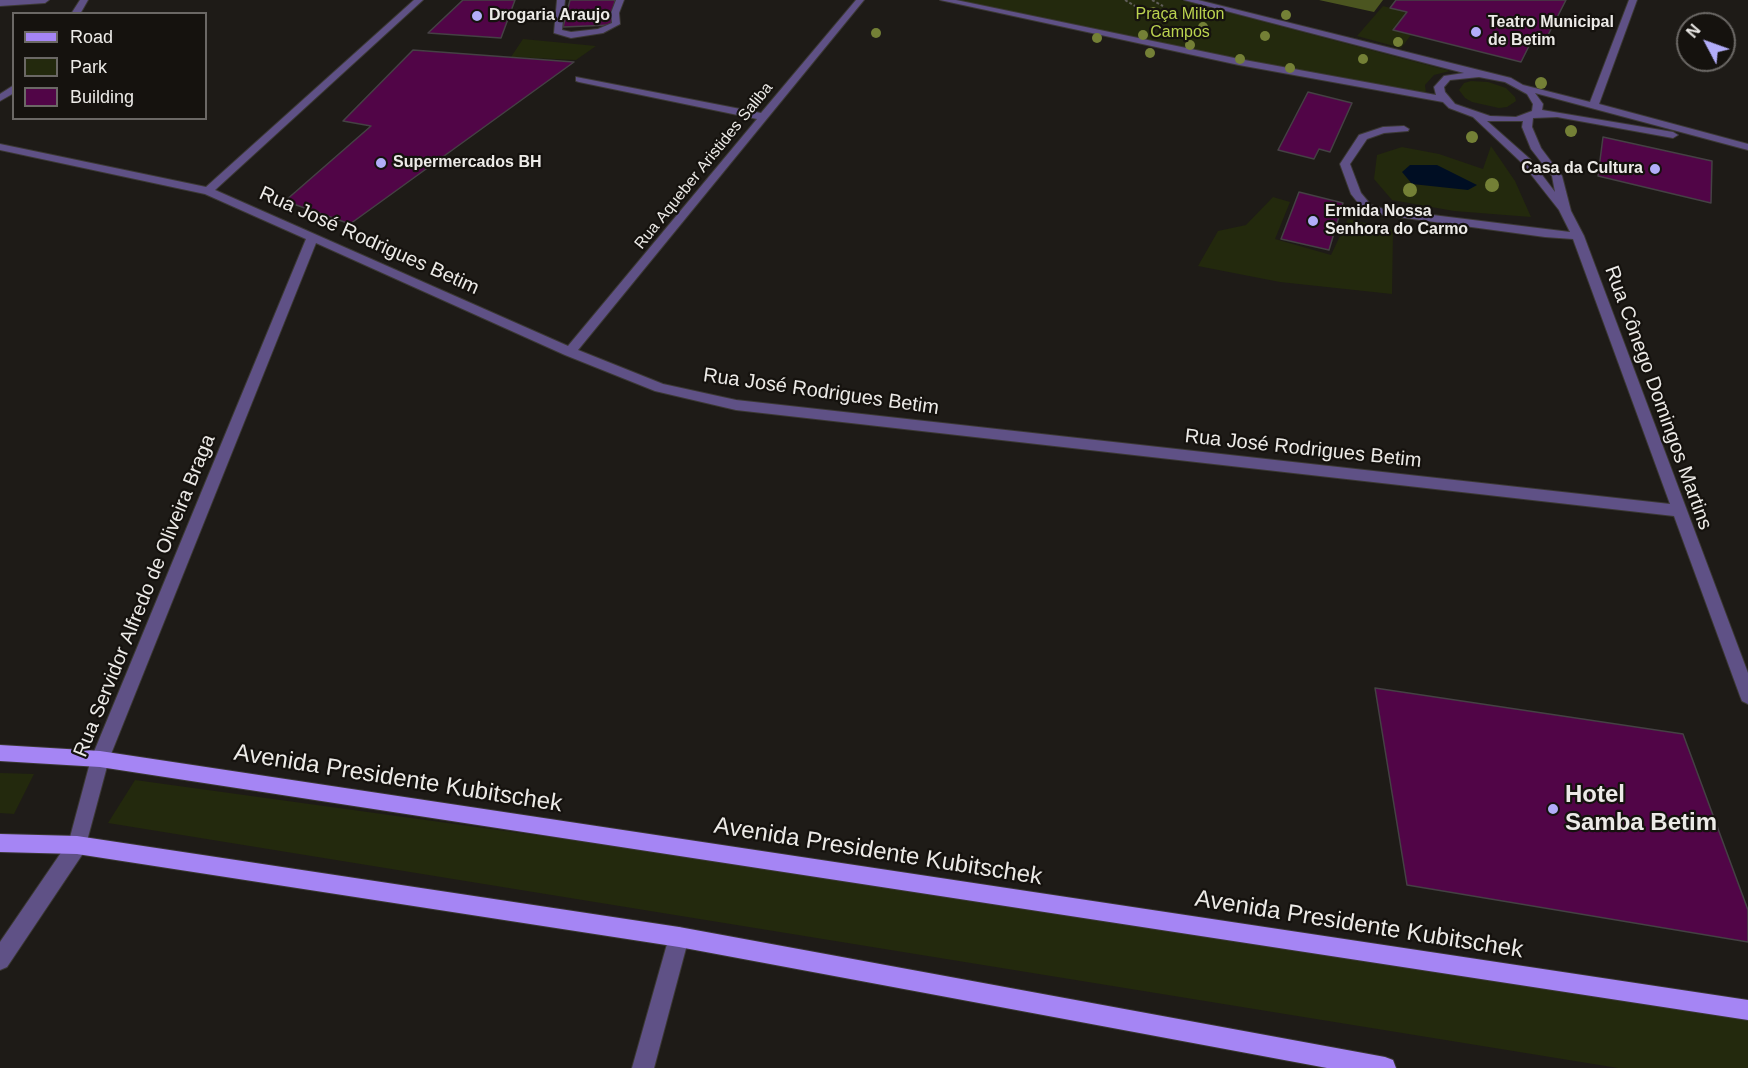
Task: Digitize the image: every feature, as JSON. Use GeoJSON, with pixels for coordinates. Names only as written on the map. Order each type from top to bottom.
{"type":"FeatureCollection","features":[{"type":"Feature","properties":{"kind":"main road","name":"Avenida Presidente Kubitschek"},"geometry":{"type":"LineString","coordinates":[[0,753],[100,759],[1748,1010]]}},
{"type":"Feature","properties":{"kind":"main road"},"geometry":{"type":"LineString","coordinates":[[0,843],[77,845],[679,937],[1385,1068]]}},
{"type":"Feature","properties":{"kind":"street"},"geometry":{"type":"LineString","coordinates":[[0,3],[45,0]]}},
{"type":"Feature","properties":{"kind":"street"},"geometry":{"type":"LineString","coordinates":[[208,191],[419,0]]}},
{"type":"Feature","properties":{"kind":"street"},"geometry":{"type":"LineString","coordinates":[[561,0],[557,31],[571,35],[600,31],[616,24],[615,13],[620,0]]}},
{"type":"Feature","properties":{"kind":"street","name":"Rua Aqueber Aristides Saliba"},"geometry":{"type":"LineString","coordinates":[[570,352],[861,0]]}},
{"type":"Feature","properties":{"kind":"street"},"geometry":{"type":"LineString","coordinates":[[944,0],[1239,62],[1444,99]]}},
{"type":"Feature","properties":{"kind":"street"},"geometry":{"type":"LineString","coordinates":[[1188,0],[1500,78],[1521,86],[1748,147]]}},
{"type":"Feature","properties":{"kind":"street"},"geometry":{"type":"LineString","coordinates":[[1594,105],[1633,0]]}},
{"type":"Feature","properties":{"kind":"street"},"geometry":{"type":"LineString","coordinates":[[1479,74],[1447,78],[1439,87],[1444,99],[1452,106],[1474,116],[1504,121],[1557,114],[1748,147]]}},
{"type":"Feature","properties":{"kind":"street"},"geometry":{"type":"LineString","coordinates":[[579,79],[764,117]]}},
{"type":"Feature","properties":{"kind":"street","name":"Rua Cônego Domingos Martins"},"geometry":{"type":"LineString","coordinates":[[1521,86],[1536,98],[1538,104],[1527,127],[1536,149],[1557,176],[1565,211],[1578,236],[1748,696]]}},
{"type":"Feature","properties":{"kind":"street"},"geometry":{"type":"LineString","coordinates":[[1474,116],[1526,161],[1565,211]]}},
{"type":"Feature","properties":{"kind":"street"},"geometry":{"type":"LineString","coordinates":[[1404,129],[1383,130],[1363,137],[1345,164],[1356,194],[1367,207],[1383,212],[1545,234],[1578,236]]}},
{"type":"Feature","properties":{"kind":"street","name":"Rua José Rodrigues Betim"},"geometry":{"type":"LineString","coordinates":[[0,147],[208,191],[570,352],[660,388],[736,405],[1678,511]]}},
{"type":"Feature","properties":{"kind":"street","name":"Rua Servidor Alfredo de Oliveira Braga"},"geometry":{"type":"LineString","coordinates":[[0,960],[77,845],[100,759],[313,237]]}},
{"type":"Feature","properties":{"kind":"street"},"geometry":{"type":"LineString","coordinates":[[643,1068],[679,937]]}},
{"type":"Feature","properties":{"kind":"green space","name":"Praça Milton Campos"},"geometry":{"type":"Polygon","coordinates":[[[951,0],[1181,0],[1450,71],[1434,75],[1425,85],[1426,93],[1316,75],[951,0]]]}},
{"type":"Feature","properties":{"kind":"green space"},"geometry":{"type":"Polygon","coordinates":[[[1319,0],[1383,0],[1374,12],[1319,0]]]}},
{"type":"Feature","properties":{"kind":"green space"},"geometry":{"type":"Polygon","coordinates":[[[1383,6],[1407,12],[1393,30],[1411,35],[1401,48],[1357,36],[1383,6]]]}},
{"type":"Feature","properties":{"kind":"green space"},"geometry":{"type":"Polygon","coordinates":[[[523,39],[596,46],[576,60],[511,57],[523,39]]]}},
{"type":"Feature","properties":{"kind":"green space"},"geometry":{"type":"Polygon","coordinates":[[[1488,82],[1506,88],[1516,101],[1507,107],[1499,108],[1472,102],[1465,98],[1459,90],[1464,83],[1488,82]]]}},
{"type":"Feature","properties":{"kind":"green space"},"geometry":{"type":"Polygon","coordinates":[[[1491,146],[1515,181],[1531,217],[1454,211],[1392,200],[1374,179],[1377,155],[1402,147],[1439,154],[1483,169],[1491,146]]]}},
{"type":"Feature","properties":{"kind":"green space"},"geometry":{"type":"Polygon","coordinates":[[[1273,197],[1290,202],[1275,239],[1331,255],[1348,219],[1393,230],[1392,294],[1280,282],[1198,266],[1218,231],[1246,225],[1273,197]]]}},
{"type":"Feature","properties":{"kind":"green space"},"geometry":{"type":"Polygon","coordinates":[[[0,773],[34,774],[14,814],[0,813],[0,773]]]}},
{"type":"Feature","properties":{"kind":"green space"},"geometry":{"type":"Polygon","coordinates":[[[135,780],[1748,1002],[1748,1068],[1618,1068],[108,823],[135,780]]]}},
{"type":"Feature","properties":{"kind":"water"},"geometry":{"type":"Polygon","coordinates":[[[1410,165],[1437,165],[1477,185],[1468,190],[1412,184],[1402,172],[1410,165]]]}},
{"type":"Feature","properties":{"kind":"building","name":"Drogaria Araujo"},"geometry":{"type":"Polygon","coordinates":[[[463,0],[515,0],[501,38],[428,33],[463,0]]]}},
{"type":"Feature","properties":{"kind":"building"},"geometry":{"type":"Polygon","coordinates":[[[570,0],[615,0],[611,25],[563,27],[570,0]]]}},
{"type":"Feature","properties":{"kind":"building","name":"Teatro Municipal de Betim"},"geometry":{"type":"Polygon","coordinates":[[[1396,0],[1566,0],[1545,41],[1533,38],[1521,62],[1393,30],[1407,12],[1390,8],[1396,0]]]}},
{"type":"Feature","properties":{"kind":"building","name":"Supermercados BH"},"geometry":{"type":"Polygon","coordinates":[[[413,50],[574,62],[350,224],[285,201],[371,126],[343,121],[413,50]]]}},
{"type":"Feature","properties":{"kind":"building"},"geometry":{"type":"Polygon","coordinates":[[[1308,92],[1352,103],[1330,152],[1319,149],[1314,159],[1278,150],[1308,92]]]}},
{"type":"Feature","properties":{"kind":"building","name":"Casa da Cultura"},"geometry":{"type":"Polygon","coordinates":[[[1603,137],[1712,161],[1711,203],[1598,176],[1603,137]]]}},
{"type":"Feature","properties":{"kind":"building","name":"Ermida Nossa Senhora do Carmo"},"geometry":{"type":"Polygon","coordinates":[[[1299,192],[1343,203],[1329,250],[1281,239],[1299,192]]]}},
{"type":"Feature","properties":{"kind":"building","name":"Hotel Samba Betim"},"geometry":{"type":"Polygon","coordinates":[[[1375,688],[1683,734],[1748,910],[1748,942],[1407,885],[1375,688]]]}},
{"type":"Feature","properties":{"kind":"place","name":"Drogaria Araujo"},"geometry":{"type":"Point","coordinates":[477,16]}},
{"type":"Feature","properties":{"kind":"place","name":"Teatro Municipal de Betim"},"geometry":{"type":"Point","coordinates":[1476,32]}},
{"type":"Feature","properties":{"kind":"place","name":"Supermercados BH"},"geometry":{"type":"Point","coordinates":[381,163]}},
{"type":"Feature","properties":{"kind":"place","name":"Casa da Cultura"},"geometry":{"type":"Point","coordinates":[1655,169]}},
{"type":"Feature","properties":{"kind":"place","name":"Ermida Nossa Senhora do Carmo"},"geometry":{"type":"Point","coordinates":[1313,221]}},
{"type":"Feature","properties":{"kind":"place","name":"Hotel Samba Betim"},"geometry":{"type":"Point","coordinates":[1553,809]}}]}
